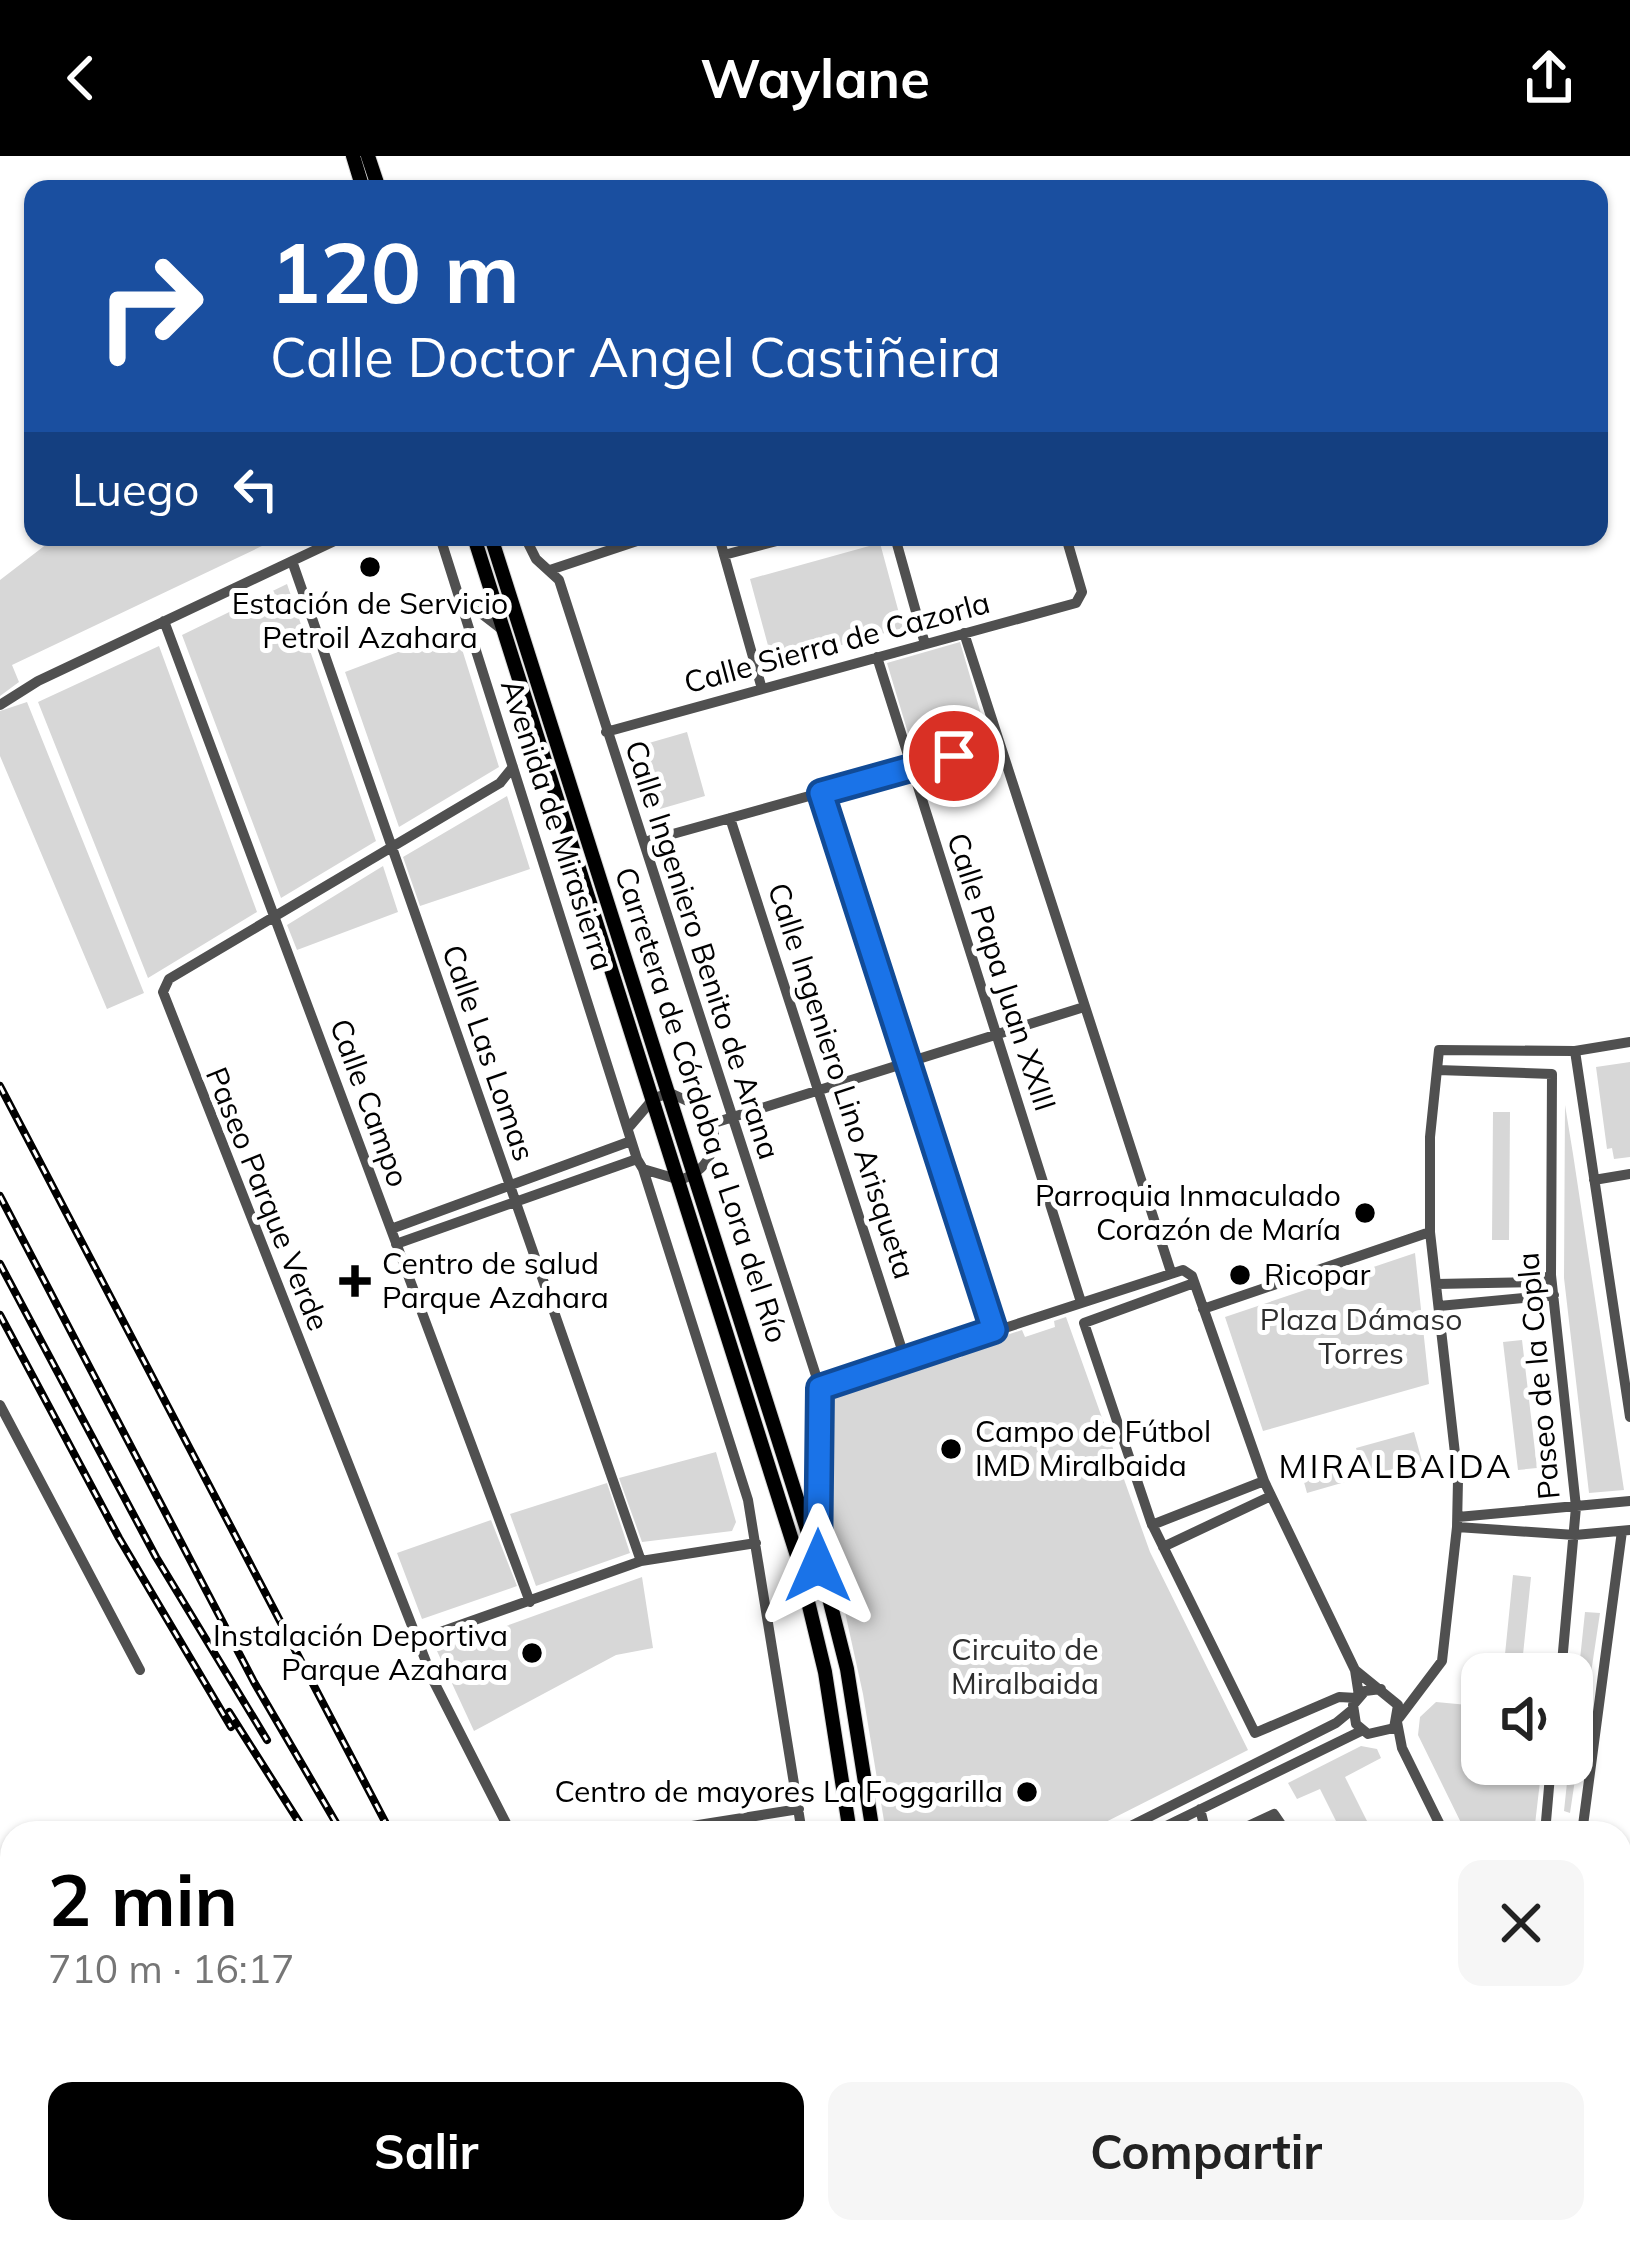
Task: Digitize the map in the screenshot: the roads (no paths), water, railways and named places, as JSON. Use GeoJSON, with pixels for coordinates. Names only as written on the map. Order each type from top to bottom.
{"type":"FeatureCollection","features":[{"type":"Feature","properties":{"kind":"main road","name":"Carretera de Córdoba a Lora del Río"},"geometry":{"type":"LineString","coordinates":[[478,546],[662,1096]]}},
{"type":"Feature","properties":{"kind":"main road","name":"Carretera de Córdoba a Lora del Río"},"geometry":{"type":"LineString","coordinates":[[494,546],[662,1096],[818,1566],[848,1669],[871,1821]]}},
{"type":"Feature","properties":{"kind":"main road","name":"Carretera de Córdoba a Lora del Río"},"geometry":{"type":"LineString","coordinates":[[688,1177],[811,1609],[848,1821]]}},
{"type":"Feature","properties":{"kind":"street"},"geometry":{"type":"LineString","coordinates":[[3,704],[38,680],[324,546]]}},
{"type":"Feature","properties":{"kind":"street","name":"Avenida de Mirasierra"},"geometry":{"type":"LineString","coordinates":[[443,546],[640,1164]]}},
{"type":"Feature","properties":{"kind":"street","name":"Calle Ingeniero Benito de Arana"},"geometry":{"type":"LineString","coordinates":[[530,546],[536,559],[559,580],[820,1388],[818,1566]]}},
{"type":"Feature","properties":{"kind":"street"},"geometry":{"type":"LineString","coordinates":[[550,570],[622,546]]}},
{"type":"Feature","properties":{"kind":"street"},"geometry":{"type":"LineString","coordinates":[[722,546],[762,689]]}},
{"type":"Feature","properties":{"kind":"street"},"geometry":{"type":"LineString","coordinates":[[724,555],[758,546]]}},
{"type":"Feature","properties":{"kind":"street"},"geometry":{"type":"LineString","coordinates":[[898,546],[925,644]]}},
{"type":"Feature","properties":{"kind":"street","name":"Calle Sierra de Cazorla"},"geometry":{"type":"LineString","coordinates":[[606,732],[1081,600],[1068,546]]}},
{"type":"Feature","properties":{"kind":"street","name":"Calle Las Lomas"},"geometry":{"type":"LineString","coordinates":[[292,561],[641,1561]]}},
{"type":"Feature","properties":{"kind":"street"},"geometry":{"type":"LineString","coordinates":[[460,597],[504,631]]}},
{"type":"Feature","properties":{"kind":"street","name":"Calle Campo"},"geometry":{"type":"LineString","coordinates":[[164,621],[530,1602]]}},
{"type":"Feature","properties":{"kind":"street"},"geometry":{"type":"LineString","coordinates":[[964,633],[996,744],[1171,1272]]}},
{"type":"Feature","properties":{"kind":"street","name":"Calle Papa Juan XXIII"},"geometry":{"type":"LineString","coordinates":[[877,657],[1081,1302]]}},
{"type":"Feature","properties":{"kind":"street"},"geometry":{"type":"LineString","coordinates":[[644,842],[996,744]]}},
{"type":"Feature","properties":{"kind":"street"},"geometry":{"type":"LineString","coordinates":[[513,766],[500,783],[520,789]]}},
{"type":"Feature","properties":{"kind":"street","name":"Paseo Parque Verde"},"geometry":{"type":"LineString","coordinates":[[500,783],[170,979],[164,1006],[380,1550],[505,1821]]}},
{"type":"Feature","properties":{"kind":"street"},"geometry":{"type":"LineString","coordinates":[[821,793],[994,1330]]}},
{"type":"Feature","properties":{"kind":"street","name":"Calle Ingeniero Lino Arisqueta"},"geometry":{"type":"LineString","coordinates":[[730,818],[905,1359]]}},
{"type":"Feature","properties":{"kind":"street"},"geometry":{"type":"LineString","coordinates":[[714,1123],[1084,1006]]}},
{"type":"Feature","properties":{"kind":"street"},"geometry":{"type":"LineString","coordinates":[[1383,1735],[1424,1689],[1444,1652],[1458,1522],[1430,1232],[1430,1137],[1439,1050],[1575,1051],[1630,1042]]}},
{"type":"Feature","properties":{"kind":"street"},"geometry":{"type":"LineString","coordinates":[[1575,1051],[1630,1418]]}},
{"type":"Feature","properties":{"kind":"street","name":"Paseo de la Copla"},"geometry":{"type":"LineString","coordinates":[[1438,1070],[1552,1074],[1551,1275],[1576,1507],[1563,1653]]}},
{"type":"Feature","properties":{"kind":"street"},"geometry":{"type":"LineString","coordinates":[[396,1244],[640,1164],[688,1177],[708,1162],[714,1123],[705,1109],[662,1096],[630,1126]]}},
{"type":"Feature","properties":{"kind":"street"},"geometry":{"type":"LineString","coordinates":[[391,1229],[631,1141]]}},
{"type":"Feature","properties":{"kind":"street"},"geometry":{"type":"LineString","coordinates":[[640,1164],[731,1443],[756,1543],[800,1821]]}},
{"type":"Feature","properties":{"kind":"street"},"geometry":{"type":"LineString","coordinates":[[1594,1180],[1630,1174]]}},
{"type":"Feature","properties":{"kind":"street"},"geometry":{"type":"LineString","coordinates":[[1204,1309],[1430,1232]]}},
{"type":"Feature","properties":{"kind":"street"},"geometry":{"type":"LineString","coordinates":[[820,1388],[1183,1270],[1204,1309],[1264,1481],[1355,1670],[1361,1730]]}},
{"type":"Feature","properties":{"kind":"street"},"geometry":{"type":"LineString","coordinates":[[1436,1284],[1538,1282],[1551,1275]]}},
{"type":"Feature","properties":{"kind":"street"},"geometry":{"type":"LineString","coordinates":[[1538,1282],[1545,1289],[1539,1297]]}},
{"type":"Feature","properties":{"kind":"street"},"geometry":{"type":"LineString","coordinates":[[1194,1283],[1084,1323],[1152,1525],[1255,1733],[1339,1697],[1356,1701]]}},
{"type":"Feature","properties":{"kind":"street"},"geometry":{"type":"LineString","coordinates":[[1439,1306],[1554,1295]]}},
{"type":"Feature","properties":{"kind":"street"},"geometry":{"type":"LineString","coordinates":[[1613,1309],[1630,1306]]}},
{"type":"Feature","properties":{"kind":"street"},"geometry":{"type":"LineString","coordinates":[[0,1405],[140,1670]]}},
{"type":"Feature","properties":{"kind":"street"},"geometry":{"type":"LineString","coordinates":[[1152,1525],[1264,1481]]}},
{"type":"Feature","properties":{"kind":"street"},"geometry":{"type":"LineString","coordinates":[[1163,1547],[1271,1496]]}},
{"type":"Feature","properties":{"kind":"street"},"geometry":{"type":"LineString","coordinates":[[1458,1522],[1630,1501]]}},
{"type":"Feature","properties":{"kind":"street"},"geometry":{"type":"LineString","coordinates":[[1458,1522],[1575,1535],[1626,1531],[1584,1821]]}},
{"type":"Feature","properties":{"kind":"street"},"geometry":{"type":"LineString","coordinates":[[418,1640],[641,1561],[756,1543]]}},
{"type":"Feature","properties":{"kind":"street"},"geometry":{"type":"LineString","coordinates":[[1355,1670],[1386,1691],[1398,1720],[1402,1748],[1438,1821]]}},
{"type":"Feature","properties":{"kind":"street"},"geometry":{"type":"LineString","coordinates":[[1141,1821],[1336,1723],[1356,1701],[1386,1691],[1424,1689]]}},
{"type":"Feature","properties":{"kind":"street"},"geometry":{"type":"LineString","coordinates":[[1176,1821],[1361,1730],[1383,1735],[1402,1748]]}},
{"type":"Feature","properties":{"kind":"street"},"geometry":{"type":"LineString","coordinates":[[1546,1821],[1549,1785]]}},
{"type":"Feature","properties":{"kind":"street"},"geometry":{"type":"LineString","coordinates":[[724,1821],[799,1809]]}},
{"type":"Feature","properties":{"kind":"street"},"geometry":{"type":"LineString","coordinates":[[1200,1809],[1202,1821]]}},
{"type":"Feature","properties":{"kind":"railway"},"geometry":{"type":"LineString","coordinates":[[0,1086],[385,1821]]}},
{"type":"Feature","properties":{"kind":"railway"},"geometry":{"type":"LineString","coordinates":[[0,1196],[254,1682],[335,1821]]}},
{"type":"Feature","properties":{"kind":"railway"},"geometry":{"type":"LineString","coordinates":[[0,1264],[156,1557],[267,1740]]}},
{"type":"Feature","properties":{"kind":"railway"},"geometry":{"type":"LineString","coordinates":[[0,1315],[119,1538],[231,1727]]}},
{"type":"Feature","properties":{"kind":"railway"},"geometry":{"type":"LineString","coordinates":[[229,1712],[298,1821]]}},
{"type":"Feature","properties":{"kind":"place","name":"Estación de Servicio Petroil Azahara"},"geometry":{"type":"Point","coordinates":[370,567]}},
{"type":"Feature","properties":{"kind":"place","name":"Parroquia Inmaculado Corazón de María"},"geometry":{"type":"Point","coordinates":[1365,1213]}},
{"type":"Feature","properties":{"kind":"place","name":"Ricopar"},"geometry":{"type":"Point","coordinates":[1240,1275]}},
{"type":"Feature","properties":{"kind":"place","name":"Centro de salud Parque Azahara"},"geometry":{"type":"Point","coordinates":[355,1281]}},
{"type":"Feature","properties":{"kind":"place","name":"Campo de Fútbol IMD Miralbaida"},"geometry":{"type":"Point","coordinates":[951,1449]}},
{"type":"Feature","properties":{"kind":"place","name":"Instalación Deportiva Parque Azahara"},"geometry":{"type":"Point","coordinates":[532,1653]}},
{"type":"Feature","properties":{"kind":"place","name":"Centro de mayores La Foggarilla"},"geometry":{"type":"Point","coordinates":[1027,1792]}},
{"type":"Feature","properties":{"kind":"district","name":"MIRALBAIDA"},"geometry":{"type":"Point","coordinates":[1396,1466]}},
{"type":"Feature","properties":{"kind":"park label","name":"Plaza Dámaso Torres"},"geometry":{"type":"Point","coordinates":[1361,1337]}},
{"type":"Feature","properties":{"kind":"park label","name":"Circuito de Miralbaida"},"geometry":{"type":"Point","coordinates":[1025,1667]}}]}
